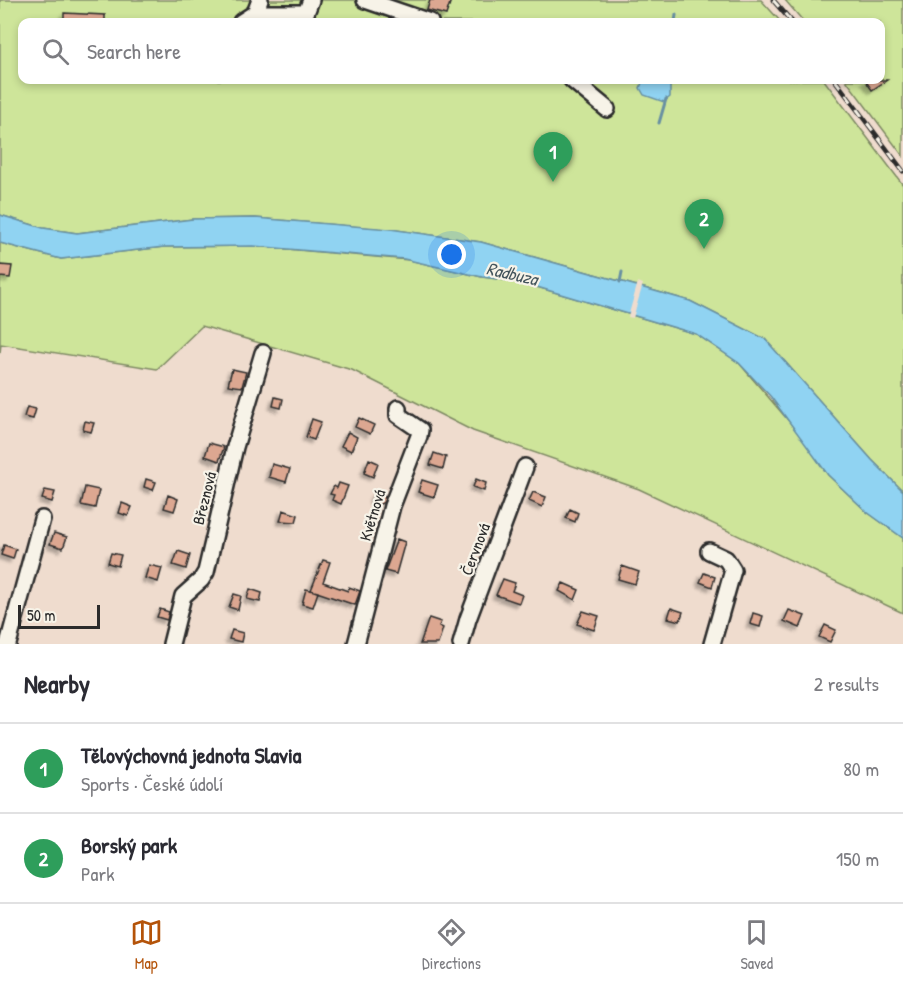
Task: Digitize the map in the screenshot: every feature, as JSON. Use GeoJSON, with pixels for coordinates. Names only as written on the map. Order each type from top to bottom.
{"type":"FeatureCollection","features":[{"type":"Feature","properties":{"kind":"street"},"geometry":{"type":"LineString","coordinates":[[245,18],[258,6],[306,13],[311,0]]}},
{"type":"Feature","properties":{"kind":"street"},"geometry":{"type":"LineString","coordinates":[[364,0],[418,18]]}},
{"type":"Feature","properties":{"kind":"street"},"geometry":{"type":"LineString","coordinates":[[577,84],[607,110]]}},
{"type":"Feature","properties":{"kind":"street","name":"Březnová"},"geometry":{"type":"LineString","coordinates":[[171,644],[183,596],[201,580],[206,572],[235,447],[263,353]]}},
{"type":"Feature","properties":{"kind":"street","name":"Květnová"},"geometry":{"type":"LineString","coordinates":[[356,644],[392,506],[419,436],[420,430],[398,415],[398,408]]}},
{"type":"Feature","properties":{"kind":"street","name":"Červnová"},"geometry":{"type":"LineString","coordinates":[[461,644],[525,467]]}},
{"type":"Feature","properties":{"kind":"street"},"geometry":{"type":"LineString","coordinates":[[8,644],[42,519]]}},
{"type":"Feature","properties":{"kind":"street"},"geometry":{"type":"LineString","coordinates":[[709,551],[726,559],[733,570],[712,644]]}},
{"type":"Feature","properties":{"kind":"green space"},"geometry":{"type":"Polygon","coordinates":[[[0,0],[761,0],[777,18],[18,18],[18,84],[827,84],[903,185],[903,491],[872,460],[765,339],[690,301],[481,242],[396,230],[255,218],[193,219],[77,233],[43,228],[0,215],[0,0]]]}},
{"type":"Feature","properties":{"kind":"green space"},"geometry":{"type":"Polygon","coordinates":[[[785,0],[903,0],[903,156],[849,84],[885,84],[885,18],[801,18],[785,0]]]}},
{"type":"Feature","properties":{"kind":"green space"},"geometry":{"type":"Polygon","coordinates":[[[0,243],[61,259],[164,247],[253,246],[409,260],[482,277],[520,282],[696,334],[739,363],[799,433],[828,475],[867,512],[903,538],[903,613],[639,489],[473,431],[352,370],[202,326],[157,369],[1,344],[0,353],[0,243]]]}},
{"type":"Feature","properties":{"kind":"water"},"geometry":{"type":"Polygon","coordinates":[[[642,84],[670,84],[670,97],[664,102],[644,95],[640,88],[642,84]]]}},
{"type":"Feature","properties":{"kind":"water","name":"Radbuza"},"geometry":{"type":"Polygon","coordinates":[[[0,215],[43,228],[77,233],[193,219],[255,218],[390,229],[481,242],[690,301],[765,339],[872,460],[903,491],[903,538],[867,512],[828,475],[771,397],[739,363],[696,334],[520,282],[482,277],[404,259],[253,246],[164,247],[61,259],[0,243],[0,215]]]}},
{"type":"Feature","properties":{"kind":"pier"},"geometry":{"type":"Polygon","coordinates":[[[638,282],[643,284],[633,318],[628,317],[638,282]]]}},
{"type":"Feature","properties":{"kind":"building"},"geometry":{"type":"Polygon","coordinates":[[[430,0],[451,0],[446,15],[427,10],[430,0]]]}},
{"type":"Feature","properties":{"kind":"building"},"geometry":{"type":"Polygon","coordinates":[[[64,13],[105,15],[105,18],[64,18],[64,13]]]}},
{"type":"Feature","properties":{"kind":"building"},"geometry":{"type":"Polygon","coordinates":[[[868,84],[881,84],[872,90],[868,84]]]}},
{"type":"Feature","properties":{"kind":"building"},"geometry":{"type":"Polygon","coordinates":[[[0,265],[12,266],[10,278],[0,277],[0,265]]]}},
{"type":"Feature","properties":{"kind":"building"},"geometry":{"type":"Polygon","coordinates":[[[232,369],[246,372],[242,387],[228,385],[232,369]]]}},
{"type":"Feature","properties":{"kind":"building"},"geometry":{"type":"Polygon","coordinates":[[[275,397],[283,399],[281,408],[273,406],[275,397]]]}},
{"type":"Feature","properties":{"kind":"building"},"geometry":{"type":"Polygon","coordinates":[[[27,407],[36,409],[33,419],[24,417],[27,407]]]}},
{"type":"Feature","properties":{"kind":"building"},"geometry":{"type":"Polygon","coordinates":[[[359,418],[374,425],[370,434],[355,427],[359,418]]]}},
{"type":"Feature","properties":{"kind":"building"},"geometry":{"type":"Polygon","coordinates":[[[312,419],[321,422],[314,440],[306,437],[312,419]]]}},
{"type":"Feature","properties":{"kind":"building"},"geometry":{"type":"Polygon","coordinates":[[[85,421],[94,423],[91,432],[83,430],[85,421]]]}},
{"type":"Feature","properties":{"kind":"building"},"geometry":{"type":"Polygon","coordinates":[[[348,432],[357,437],[351,451],[341,446],[348,432]]]}},
{"type":"Feature","properties":{"kind":"building"},"geometry":{"type":"Polygon","coordinates":[[[209,443],[224,447],[219,461],[205,456],[209,443]]]}},
{"type":"Feature","properties":{"kind":"building"},"geometry":{"type":"Polygon","coordinates":[[[434,453],[446,457],[443,469],[430,465],[434,453]]]}},
{"type":"Feature","properties":{"kind":"building"},"geometry":{"type":"Polygon","coordinates":[[[369,459],[378,463],[373,477],[364,473],[369,459]]]}},
{"type":"Feature","properties":{"kind":"building"},"geometry":{"type":"Polygon","coordinates":[[[272,464],[290,469],[286,482],[269,477],[272,464]]]}},
{"type":"Feature","properties":{"kind":"building"},"geometry":{"type":"Polygon","coordinates":[[[146,479],[156,482],[153,490],[144,487],[146,479]]]}},
{"type":"Feature","properties":{"kind":"building"},"geometry":{"type":"Polygon","coordinates":[[[476,479],[486,483],[484,491],[473,487],[476,479]]]}},
{"type":"Feature","properties":{"kind":"building"},"geometry":{"type":"Polygon","coordinates":[[[422,480],[438,485],[434,497],[418,492],[422,480]]]}},
{"type":"Feature","properties":{"kind":"building"},"geometry":{"type":"Polygon","coordinates":[[[339,483],[348,486],[341,504],[332,500],[334,495],[330,494],[334,486],[337,488],[339,483]]]}},
{"type":"Feature","properties":{"kind":"building"},"geometry":{"type":"Polygon","coordinates":[[[85,487],[99,490],[95,508],[81,505],[85,487]]]}},
{"type":"Feature","properties":{"kind":"building"},"geometry":{"type":"Polygon","coordinates":[[[45,490],[55,492],[52,502],[42,499],[45,490]]]}},
{"type":"Feature","properties":{"kind":"building"},"geometry":{"type":"Polygon","coordinates":[[[381,492],[385,498],[381,504],[377,504],[373,496],[381,492]]]}},
{"type":"Feature","properties":{"kind":"building"},"geometry":{"type":"Polygon","coordinates":[[[533,492],[546,497],[542,507],[529,501],[533,492]]]}},
{"type":"Feature","properties":{"kind":"building"},"geometry":{"type":"Polygon","coordinates":[[[168,495],[178,499],[174,511],[164,508],[168,495]]]}},
{"type":"Feature","properties":{"kind":"building"},"geometry":{"type":"Polygon","coordinates":[[[122,503],[132,507],[128,516],[119,513],[122,503]]]}},
{"type":"Feature","properties":{"kind":"building"},"geometry":{"type":"Polygon","coordinates":[[[570,509],[578,513],[575,522],[566,518],[570,509]]]}},
{"type":"Feature","properties":{"kind":"building"},"geometry":{"type":"Polygon","coordinates":[[[283,510],[298,515],[296,522],[280,521],[283,510]]]}},
{"type":"Feature","properties":{"kind":"building"},"geometry":{"type":"Polygon","coordinates":[[[54,533],[67,537],[63,548],[50,544],[54,533]]]}},
{"type":"Feature","properties":{"kind":"building"},"geometry":{"type":"Polygon","coordinates":[[[397,539],[405,542],[396,574],[385,571],[397,539]]]}},
{"type":"Feature","properties":{"kind":"building"},"geometry":{"type":"Polygon","coordinates":[[[4,545],[16,549],[13,559],[1,555],[4,545]]]}},
{"type":"Feature","properties":{"kind":"building"},"geometry":{"type":"Polygon","coordinates":[[[178,551],[190,555],[186,569],[173,565],[178,551]]]}},
{"type":"Feature","properties":{"kind":"building"},"geometry":{"type":"Polygon","coordinates":[[[111,553],[121,555],[118,566],[108,563],[111,553]]]}},
{"type":"Feature","properties":{"kind":"building"},"geometry":{"type":"Polygon","coordinates":[[[323,560],[330,562],[323,582],[348,591],[349,587],[360,591],[355,605],[311,590],[323,560]]]}},
{"type":"Feature","properties":{"kind":"building"},"geometry":{"type":"Polygon","coordinates":[[[149,565],[162,568],[158,582],[145,578],[149,565]]]}},
{"type":"Feature","properties":{"kind":"building"},"geometry":{"type":"Polygon","coordinates":[[[622,566],[639,572],[635,584],[618,579],[622,566]]]}},
{"type":"Feature","properties":{"kind":"building"},"geometry":{"type":"Polygon","coordinates":[[[704,573],[715,577],[712,587],[700,582],[704,573]]]}},
{"type":"Feature","properties":{"kind":"building"},"geometry":{"type":"Polygon","coordinates":[[[503,579],[515,583],[512,591],[522,595],[519,603],[496,595],[503,579]]]}},
{"type":"Feature","properties":{"kind":"building"},"geometry":{"type":"Polygon","coordinates":[[[563,583],[579,590],[575,600],[559,591],[563,583]]]}},
{"type":"Feature","properties":{"kind":"building"},"geometry":{"type":"Polygon","coordinates":[[[250,589],[262,593],[260,602],[247,599],[250,589]]]}},
{"type":"Feature","properties":{"kind":"building"},"geometry":{"type":"Polygon","coordinates":[[[306,589],[318,592],[313,607],[302,604],[306,589]]]}},
{"type":"Feature","properties":{"kind":"building"},"geometry":{"type":"Polygon","coordinates":[[[234,594],[241,596],[238,610],[229,607],[234,594]]]}},
{"type":"Feature","properties":{"kind":"building"},"geometry":{"type":"Polygon","coordinates":[[[671,608],[683,612],[680,621],[668,618],[671,608]]]}},
{"type":"Feature","properties":{"kind":"building"},"geometry":{"type":"Polygon","coordinates":[[[160,609],[169,612],[167,620],[157,617],[160,609]]]}},
{"type":"Feature","properties":{"kind":"building"},"geometry":{"type":"Polygon","coordinates":[[[789,610],[805,616],[800,628],[784,621],[789,610]]]}},
{"type":"Feature","properties":{"kind":"building"},"geometry":{"type":"Polygon","coordinates":[[[583,611],[599,616],[594,630],[577,624],[583,611]]]}},
{"type":"Feature","properties":{"kind":"building"},"geometry":{"type":"Polygon","coordinates":[[[753,613],[763,616],[760,627],[750,624],[753,613]]]}},
{"type":"Feature","properties":{"kind":"building"},"geometry":{"type":"Polygon","coordinates":[[[429,618],[441,622],[439,626],[443,628],[438,644],[420,644],[429,618]]]}},
{"type":"Feature","properties":{"kind":"building"},"geometry":{"type":"Polygon","coordinates":[[[825,625],[836,630],[830,642],[819,637],[825,625]]]}},
{"type":"Feature","properties":{"kind":"building"},"geometry":{"type":"Polygon","coordinates":[[[232,630],[243,633],[241,642],[229,639],[232,630]]]}},
{"type":"Feature","properties":{"kind":"waterway"},"geometry":{"type":"LineString","coordinates":[[659,123],[666,99]]}},
{"type":"Feature","properties":{"kind":"waterway"},"geometry":{"type":"LineString","coordinates":[[620,282],[622,272]]}},
{"type":"Feature","properties":{"kind":"railway"},"geometry":{"type":"LineString","coordinates":[[773,0],[789,18]]}},
{"type":"Feature","properties":{"kind":"railway"},"geometry":{"type":"LineString","coordinates":[[838,84],[903,171]]}},
{"type":"Feature","properties":{"kind":"place","name":"Tělovýchovná jednota Slavia"},"geometry":{"type":"Point","coordinates":[553,182]}},
{"type":"Feature","properties":{"kind":"place","name":"Borský park"},"geometry":{"type":"Point","coordinates":[704,249]}}]}
